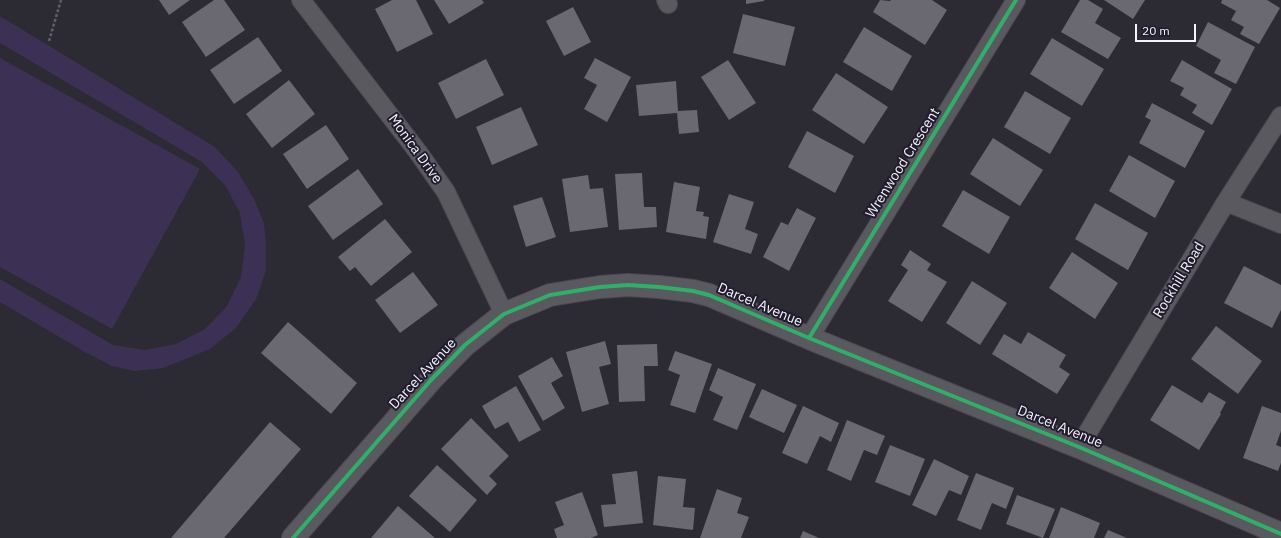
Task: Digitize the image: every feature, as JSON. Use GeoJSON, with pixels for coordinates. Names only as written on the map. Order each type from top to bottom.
{"type":"FeatureCollection","features":[{"type":"Feature","properties":{"kind":"street","name":"Monica Drive"},"geometry":{"type":"LineString","coordinates":[[301,0],[418,152],[446,192],[504,314]]}},
{"type":"Feature","properties":{"kind":"street","name":"Wrenwood Crescent"},"geometry":{"type":"LineString","coordinates":[[809,338],[1016,0]]}},
{"type":"Feature","properties":{"kind":"street","name":"Rockhill Road"},"geometry":{"type":"LineString","coordinates":[[1079,447],[1226,202],[1281,116]]}},
{"type":"Feature","properties":{"kind":"street"},"geometry":{"type":"LineString","coordinates":[[1226,202],[1281,224]]}},
{"type":"Feature","properties":{"kind":"street","name":"Darcel Avenue"},"geometry":{"type":"LineString","coordinates":[[293,538],[430,380],[465,344],[504,314],[550,295],[614,286],[659,287],[693,291],[709,295],[809,338],[1079,447],[1281,534]]}},
{"type":"Feature","properties":{"kind":"path"},"geometry":{"type":"LineString","coordinates":[[49,41],[61,0]]}},
{"type":"Feature","properties":{"kind":"shaded area"},"geometry":{"type":"Polygon","coordinates":[[[0,16],[215,147],[238,172],[254,199],[264,223],[266,271],[256,299],[236,328],[210,349],[163,368],[134,371],[112,366],[85,352],[0,302],[0,279],[113,345],[145,350],[176,344],[205,329],[227,306],[241,277],[245,245],[240,213],[225,185],[202,162],[0,43],[0,16]]]}},
{"type":"Feature","properties":{"kind":"shaded area"},"geometry":{"type":"Polygon","coordinates":[[[0,58],[200,169],[112,329],[0,267],[0,58]]]}},
{"type":"Feature","properties":{"kind":"building"},"geometry":{"type":"Polygon","coordinates":[[[159,0],[190,0],[169,15],[159,0]]]}},
{"type":"Feature","properties":{"kind":"building"},"geometry":{"type":"Polygon","coordinates":[[[214,0],[224,0],[245,30],[206,57],[182,22],[214,0]]]}},
{"type":"Feature","properties":{"kind":"building"},"geometry":{"type":"Polygon","coordinates":[[[392,0],[416,0],[433,34],[397,52],[375,9],[392,0]]]}},
{"type":"Feature","properties":{"kind":"building"},"geometry":{"type":"Polygon","coordinates":[[[434,0],[482,0],[484,3],[449,24],[434,0]]]}},
{"type":"Feature","properties":{"kind":"building"},"geometry":{"type":"Polygon","coordinates":[[[746,0],[764,0],[764,1],[746,4],[746,0]]]}},
{"type":"Feature","properties":{"kind":"building"},"geometry":{"type":"Polygon","coordinates":[[[880,0],[932,0],[947,10],[925,45],[873,12],[880,0]]]}},
{"type":"Feature","properties":{"kind":"building"},"geometry":{"type":"Polygon","coordinates":[[[1080,0],[1088,0],[1103,9],[1095,23],[1121,38],[1108,59],[1061,32],[1080,0]]]}},
{"type":"Feature","properties":{"kind":"building"},"geometry":{"type":"Polygon","coordinates":[[[1104,0],[1145,0],[1133,19],[1104,0]]]}},
{"type":"Feature","properties":{"kind":"building"},"geometry":{"type":"Polygon","coordinates":[[[1222,0],[1267,0],[1280,8],[1259,44],[1240,34],[1244,27],[1231,20],[1236,11],[1221,3],[1222,0]]]}},
{"type":"Feature","properties":{"kind":"building"},"geometry":{"type":"Polygon","coordinates":[[[573,7],[591,42],[564,56],[546,21],[573,7]]]}},
{"type":"Feature","properties":{"kind":"building"},"geometry":{"type":"Polygon","coordinates":[[[743,14],[795,27],[785,66],[733,53],[743,14]]]}},
{"type":"Feature","properties":{"kind":"building"},"geometry":{"type":"Polygon","coordinates":[[[1208,22],[1255,47],[1236,84],[1214,73],[1221,60],[1196,46],[1208,22]]]}},
{"type":"Feature","properties":{"kind":"building"},"geometry":{"type":"Polygon","coordinates":[[[864,27],[912,56],[892,91],[843,62],[864,27]]]}},
{"type":"Feature","properties":{"kind":"building"},"geometry":{"type":"Polygon","coordinates":[[[258,37],[282,71],[234,104],[210,70],[258,37]]]}},
{"type":"Feature","properties":{"kind":"building"},"geometry":{"type":"Polygon","coordinates":[[[1052,38],[1104,69],[1082,106],[1030,74],[1052,38]]]}},
{"type":"Feature","properties":{"kind":"building"},"geometry":{"type":"Polygon","coordinates":[[[595,58],[631,77],[607,122],[584,109],[597,85],[584,78],[595,58]]]}},
{"type":"Feature","properties":{"kind":"building"},"geometry":{"type":"Polygon","coordinates":[[[486,59],[504,95],[456,119],[438,83],[486,59]]]}},
{"type":"Feature","properties":{"kind":"building"},"geometry":{"type":"Polygon","coordinates":[[[728,60],[756,103],[729,120],[701,77],[728,60]]]}},
{"type":"Feature","properties":{"kind":"building"},"geometry":{"type":"Polygon","coordinates":[[[1182,60],[1232,89],[1212,125],[1192,113],[1197,105],[1180,95],[1184,88],[1170,81],[1182,60]]]}},
{"type":"Feature","properties":{"kind":"building"},"geometry":{"type":"Polygon","coordinates":[[[836,73],[888,107],[864,144],[812,110],[836,73]]]}},
{"type":"Feature","properties":{"kind":"building"},"geometry":{"type":"Polygon","coordinates":[[[289,80],[315,114],[272,148],[246,114],[289,80]]]}},
{"type":"Feature","properties":{"kind":"building"},"geometry":{"type":"Polygon","coordinates":[[[676,81],[678,111],[697,110],[699,132],[679,134],[677,113],[639,116],[636,85],[676,81]]]}},
{"type":"Feature","properties":{"kind":"building"},"geometry":{"type":"Polygon","coordinates":[[[1025,91],[1071,118],[1050,154],[1004,127],[1025,91]]]}},
{"type":"Feature","properties":{"kind":"building"},"geometry":{"type":"Polygon","coordinates":[[[1152,103],[1205,131],[1185,168],[1139,143],[1151,120],[1145,117],[1152,103]]]}},
{"type":"Feature","properties":{"kind":"building"},"geometry":{"type":"Polygon","coordinates":[[[521,107],[538,145],[492,165],[476,127],[521,107]]]}},
{"type":"Feature","properties":{"kind":"building"},"geometry":{"type":"Polygon","coordinates":[[[326,125],[349,159],[307,189],[283,154],[326,125]]]}},
{"type":"Feature","properties":{"kind":"building"},"geometry":{"type":"Polygon","coordinates":[[[807,131],[854,156],[835,193],[788,167],[807,131]]]}},
{"type":"Feature","properties":{"kind":"building"},"geometry":{"type":"Polygon","coordinates":[[[993,138],[1043,170],[1020,206],[970,174],[993,138]]]}},
{"type":"Feature","properties":{"kind":"building"},"geometry":{"type":"Polygon","coordinates":[[[1129,155],[1175,181],[1155,218],[1109,191],[1129,155]]]}},
{"type":"Feature","properties":{"kind":"building"},"geometry":{"type":"Polygon","coordinates":[[[358,169],[383,204],[333,240],[308,206],[358,169]]]}},
{"type":"Feature","properties":{"kind":"building"},"geometry":{"type":"Polygon","coordinates":[[[642,173],[644,207],[656,207],[657,227],[619,230],[615,174],[642,173]]]}},
{"type":"Feature","properties":{"kind":"building"},"geometry":{"type":"Polygon","coordinates":[[[588,175],[590,189],[603,188],[608,227],[570,232],[562,179],[588,175]]]}},
{"type":"Feature","properties":{"kind":"building"},"geometry":{"type":"Polygon","coordinates":[[[674,182],[700,187],[696,211],[704,212],[703,216],[709,217],[706,239],[666,232],[674,182]]]}},
{"type":"Feature","properties":{"kind":"building"},"geometry":{"type":"Polygon","coordinates":[[[963,190],[1010,217],[989,254],[942,226],[963,190]]]}},
{"type":"Feature","properties":{"kind":"building"},"geometry":{"type":"Polygon","coordinates":[[[729,194],[754,202],[745,229],[758,234],[751,254],[713,242],[729,194]]]}},
{"type":"Feature","properties":{"kind":"building"},"geometry":{"type":"Polygon","coordinates":[[[542,197],[556,237],[526,247],[513,206],[542,197]]]}},
{"type":"Feature","properties":{"kind":"building"},"geometry":{"type":"Polygon","coordinates":[[[1095,203],[1148,233],[1128,270],[1075,239],[1095,203]]]}},
{"type":"Feature","properties":{"kind":"building"},"geometry":{"type":"Polygon","coordinates":[[[797,208],[816,218],[789,271],[763,257],[781,222],[788,225],[797,208]]]}},
{"type":"Feature","properties":{"kind":"building"},"geometry":{"type":"Polygon","coordinates":[[[385,219],[412,252],[371,286],[355,267],[350,271],[338,257],[385,219]]]}},
{"type":"Feature","properties":{"kind":"building"},"geometry":{"type":"Polygon","coordinates":[[[910,250],[931,264],[927,270],[947,282],[922,322],[888,301],[908,270],[901,265],[910,250]]]}},
{"type":"Feature","properties":{"kind":"building"},"geometry":{"type":"Polygon","coordinates":[[[1072,252],[1118,283],[1095,319],[1049,288],[1072,252]]]}},
{"type":"Feature","properties":{"kind":"building"},"geometry":{"type":"Polygon","coordinates":[[[1244,266],[1281,285],[1281,310],[1272,328],[1224,303],[1244,266]]]}},
{"type":"Feature","properties":{"kind":"building"},"geometry":{"type":"Polygon","coordinates":[[[413,272],[438,305],[400,333],[375,300],[413,272]]]}},
{"type":"Feature","properties":{"kind":"building"},"geometry":{"type":"Polygon","coordinates":[[[972,281],[1007,303],[980,345],[946,323],[972,281]]]}},
{"type":"Feature","properties":{"kind":"building"},"geometry":{"type":"Polygon","coordinates":[[[288,322],[357,383],[331,414],[261,353],[288,322]]]}},
{"type":"Feature","properties":{"kind":"building"},"geometry":{"type":"Polygon","coordinates":[[[1216,326],[1262,361],[1238,394],[1191,359],[1216,326]]]}},
{"type":"Feature","properties":{"kind":"building"},"geometry":{"type":"Polygon","coordinates":[[[1028,332],[1066,355],[1059,367],[1070,374],[1057,394],[992,354],[1004,334],[1021,344],[1028,332]]]}},
{"type":"Feature","properties":{"kind":"building"},"geometry":{"type":"Polygon","coordinates":[[[605,341],[611,364],[599,367],[609,404],[582,412],[566,352],[605,341]]]}},
{"type":"Feature","properties":{"kind":"building"},"geometry":{"type":"Polygon","coordinates":[[[657,344],[658,366],[644,366],[645,401],[619,402],[617,345],[657,344]]]}},
{"type":"Feature","properties":{"kind":"building"},"geometry":{"type":"Polygon","coordinates":[[[675,351],[712,364],[695,413],[670,405],[680,375],[668,370],[675,351]]]}},
{"type":"Feature","properties":{"kind":"building"},"geometry":{"type":"Polygon","coordinates":[[[552,357],[563,376],[551,383],[565,408],[543,421],[518,376],[552,357]]]}},
{"type":"Feature","properties":{"kind":"building"},"geometry":{"type":"Polygon","coordinates":[[[718,368],[756,384],[737,430],[713,420],[723,397],[709,390],[718,368]]]}},
{"type":"Feature","properties":{"kind":"building"},"geometry":{"type":"Polygon","coordinates":[[[1172,385],[1202,403],[1209,392],[1226,402],[1220,413],[1221,414],[1199,450],[1150,420],[1172,385]]]}},
{"type":"Feature","properties":{"kind":"building"},"geometry":{"type":"Polygon","coordinates":[[[516,386],[541,430],[519,442],[508,422],[495,429],[482,406],[516,386]]]}},
{"type":"Feature","properties":{"kind":"building"},"geometry":{"type":"Polygon","coordinates":[[[762,389],[797,405],[784,433],[749,417],[762,389]]]}},
{"type":"Feature","properties":{"kind":"building"},"geometry":{"type":"Polygon","coordinates":[[[803,406],[839,423],[831,442],[820,436],[807,464],[782,453],[803,406]]]}},
{"type":"Feature","properties":{"kind":"building"},"geometry":{"type":"Polygon","coordinates":[[[1262,406],[1281,413],[1281,431],[1276,445],[1281,447],[1281,463],[1278,471],[1243,458],[1262,406]]]}},
{"type":"Feature","properties":{"kind":"building"},"geometry":{"type":"Polygon","coordinates":[[[471,418],[509,456],[489,476],[497,484],[487,495],[441,449],[471,418]]]}},
{"type":"Feature","properties":{"kind":"building"},"geometry":{"type":"Polygon","coordinates":[[[847,420],[885,436],[877,455],[864,450],[851,481],[827,470],[847,420]]]}},
{"type":"Feature","properties":{"kind":"building"},"geometry":{"type":"Polygon","coordinates":[[[270,422],[301,449],[224,538],[171,538],[270,422]]]}},
{"type":"Feature","properties":{"kind":"building"},"geometry":{"type":"Polygon","coordinates":[[[890,445],[925,459],[910,496],[875,482],[890,445]]]}},
{"type":"Feature","properties":{"kind":"building"},"geometry":{"type":"Polygon","coordinates":[[[934,459],[969,476],[961,495],[949,490],[936,516],[912,505],[934,459]]]}},
{"type":"Feature","properties":{"kind":"building"},"geometry":{"type":"Polygon","coordinates":[[[437,465],[477,500],[450,532],[409,496],[437,465]]]}},
{"type":"Feature","properties":{"kind":"building"},"geometry":{"type":"Polygon","coordinates":[[[637,471],[643,523],[604,527],[601,505],[616,504],[612,474],[637,471]]]}},
{"type":"Feature","properties":{"kind":"building"},"geometry":{"type":"Polygon","coordinates":[[[976,473],[1014,488],[1006,509],[992,503],[981,530],[957,520],[976,473]]]}},
{"type":"Feature","properties":{"kind":"building"},"geometry":{"type":"Polygon","coordinates":[[[658,476],[686,479],[683,507],[695,508],[693,530],[653,525],[658,476]]]}},
{"type":"Feature","properties":{"kind":"building"},"geometry":{"type":"Polygon","coordinates":[[[717,489],[742,498],[737,513],[749,517],[741,538],[700,538],[717,489]]]}},
{"type":"Feature","properties":{"kind":"building"},"geometry":{"type":"Polygon","coordinates":[[[582,492],[598,535],[591,538],[557,538],[554,529],[564,525],[555,502],[582,492]]]}},
{"type":"Feature","properties":{"kind":"building"},"geometry":{"type":"Polygon","coordinates":[[[1017,495],[1055,509],[1043,538],[1006,524],[1017,495]]]}},
{"type":"Feature","properties":{"kind":"building"},"geometry":{"type":"Polygon","coordinates":[[[398,506],[435,538],[371,538],[398,506]]]}},
{"type":"Feature","properties":{"kind":"building"},"geometry":{"type":"Polygon","coordinates":[[[1061,507],[1100,523],[1094,538],[1049,538],[1061,507]]]}},
{"type":"Feature","properties":{"kind":"building"},"geometry":{"type":"Polygon","coordinates":[[[1108,530],[1127,538],[1104,538],[1108,530]]]}},
{"type":"Feature","properties":{"kind":"building"},"geometry":{"type":"Polygon","coordinates":[[[803,531],[819,538],[800,538],[803,531]]]}},
{"type":"Feature","properties":{"kind":"cycle path"},"geometry":{"type":"LineString","coordinates":[[809,338],[1016,0]]}},
{"type":"Feature","properties":{"kind":"cycle path"},"geometry":{"type":"LineString","coordinates":[[293,538],[431,380],[465,345],[504,314],[550,295],[600,287],[628,285],[693,291],[709,295],[809,338],[1079,447],[1281,534]]}}]}
